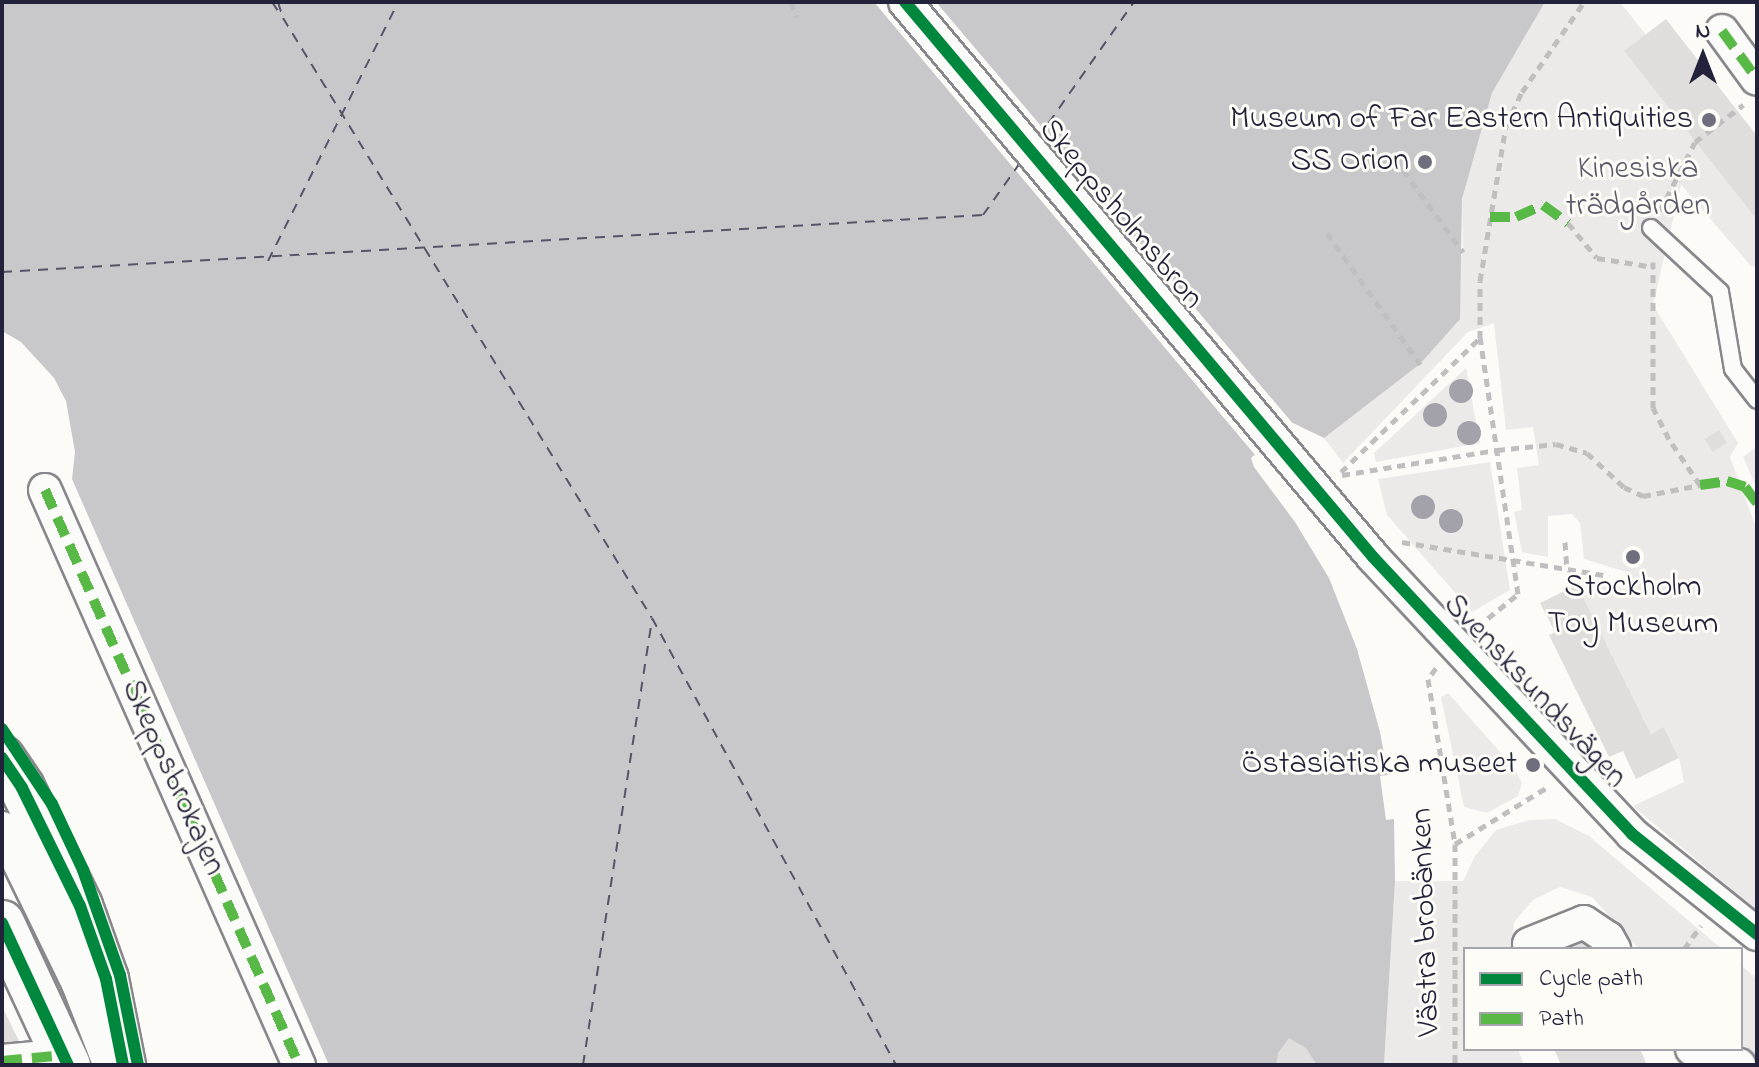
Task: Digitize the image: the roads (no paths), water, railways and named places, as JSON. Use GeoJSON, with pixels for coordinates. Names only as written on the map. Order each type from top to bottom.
{"type":"FeatureCollection","features":[{"type":"Feature","properties":{"kind":"street","name":"Skeppsholmsbron"},"geometry":{"type":"LineString","coordinates":[[905,2],[1296,462]]}},
{"type":"Feature","properties":{"kind":"street"},"geometry":{"type":"LineString","coordinates":[[1722,31],[1757,79]]}},
{"type":"Feature","properties":{"kind":"street","name":"Svensksundsvägen"},"geometry":{"type":"LineString","coordinates":[[1296,462],[1373,557],[1632,834],[1757,934]]}},
{"type":"Feature","properties":{"kind":"street","name":"Skeppsbrokajen"},"geometry":{"type":"LineString","coordinates":[[45,490],[299,1065]]}},
{"type":"Feature","properties":{"kind":"street"},"geometry":{"type":"LineString","coordinates":[[2,758],[22,788],[80,906],[106,979],[123,1065]]}},
{"type":"Feature","properties":{"kind":"street"},"geometry":{"type":"LineString","coordinates":[[2,828],[78,984],[110,1065]]}},
{"type":"Feature","properties":{"kind":"street"},"geometry":{"type":"LineString","coordinates":[[2,862],[65,989],[85,1053],[73,1062],[2,1061]]}},
{"type":"Feature","properties":{"kind":"street"},"geometry":{"type":"LineString","coordinates":[[1529,944],[1584,922],[1608,938],[1613,947]]}},
{"type":"Feature","properties":{"kind":"street"},"geometry":{"type":"LineString","coordinates":[[2,923],[73,1062]]}},
{"type":"Feature","properties":{"kind":"street"},"geometry":{"type":"LineString","coordinates":[[1698,1051],[1739,1065]]}},
{"type":"Feature","properties":{"kind":"lane"},"geometry":{"type":"LineString","coordinates":[[1651,228],[1720,292],[1733,369],[1757,400]]}},
{"type":"Feature","properties":{"kind":"place","name":"Museum of Far Eastern Antiquities"},"geometry":{"type":"Point","coordinates":[1709,120]}},
{"type":"Feature","properties":{"kind":"place","name":"SS Orion"},"geometry":{"type":"Point","coordinates":[1425,162]}},
{"type":"Feature","properties":{"kind":"place","name":"Stockholm Toy Museum"},"geometry":{"type":"Point","coordinates":[1633,557]}},
{"type":"Feature","properties":{"kind":"place","name":"Östasiatiska museet"},"geometry":{"type":"Point","coordinates":[1533,765]}},
{"type":"Feature","properties":{"kind":"park label","name":"Kinesiska trädgården"},"geometry":{"type":"Point","coordinates":[1638,190]}}]}
